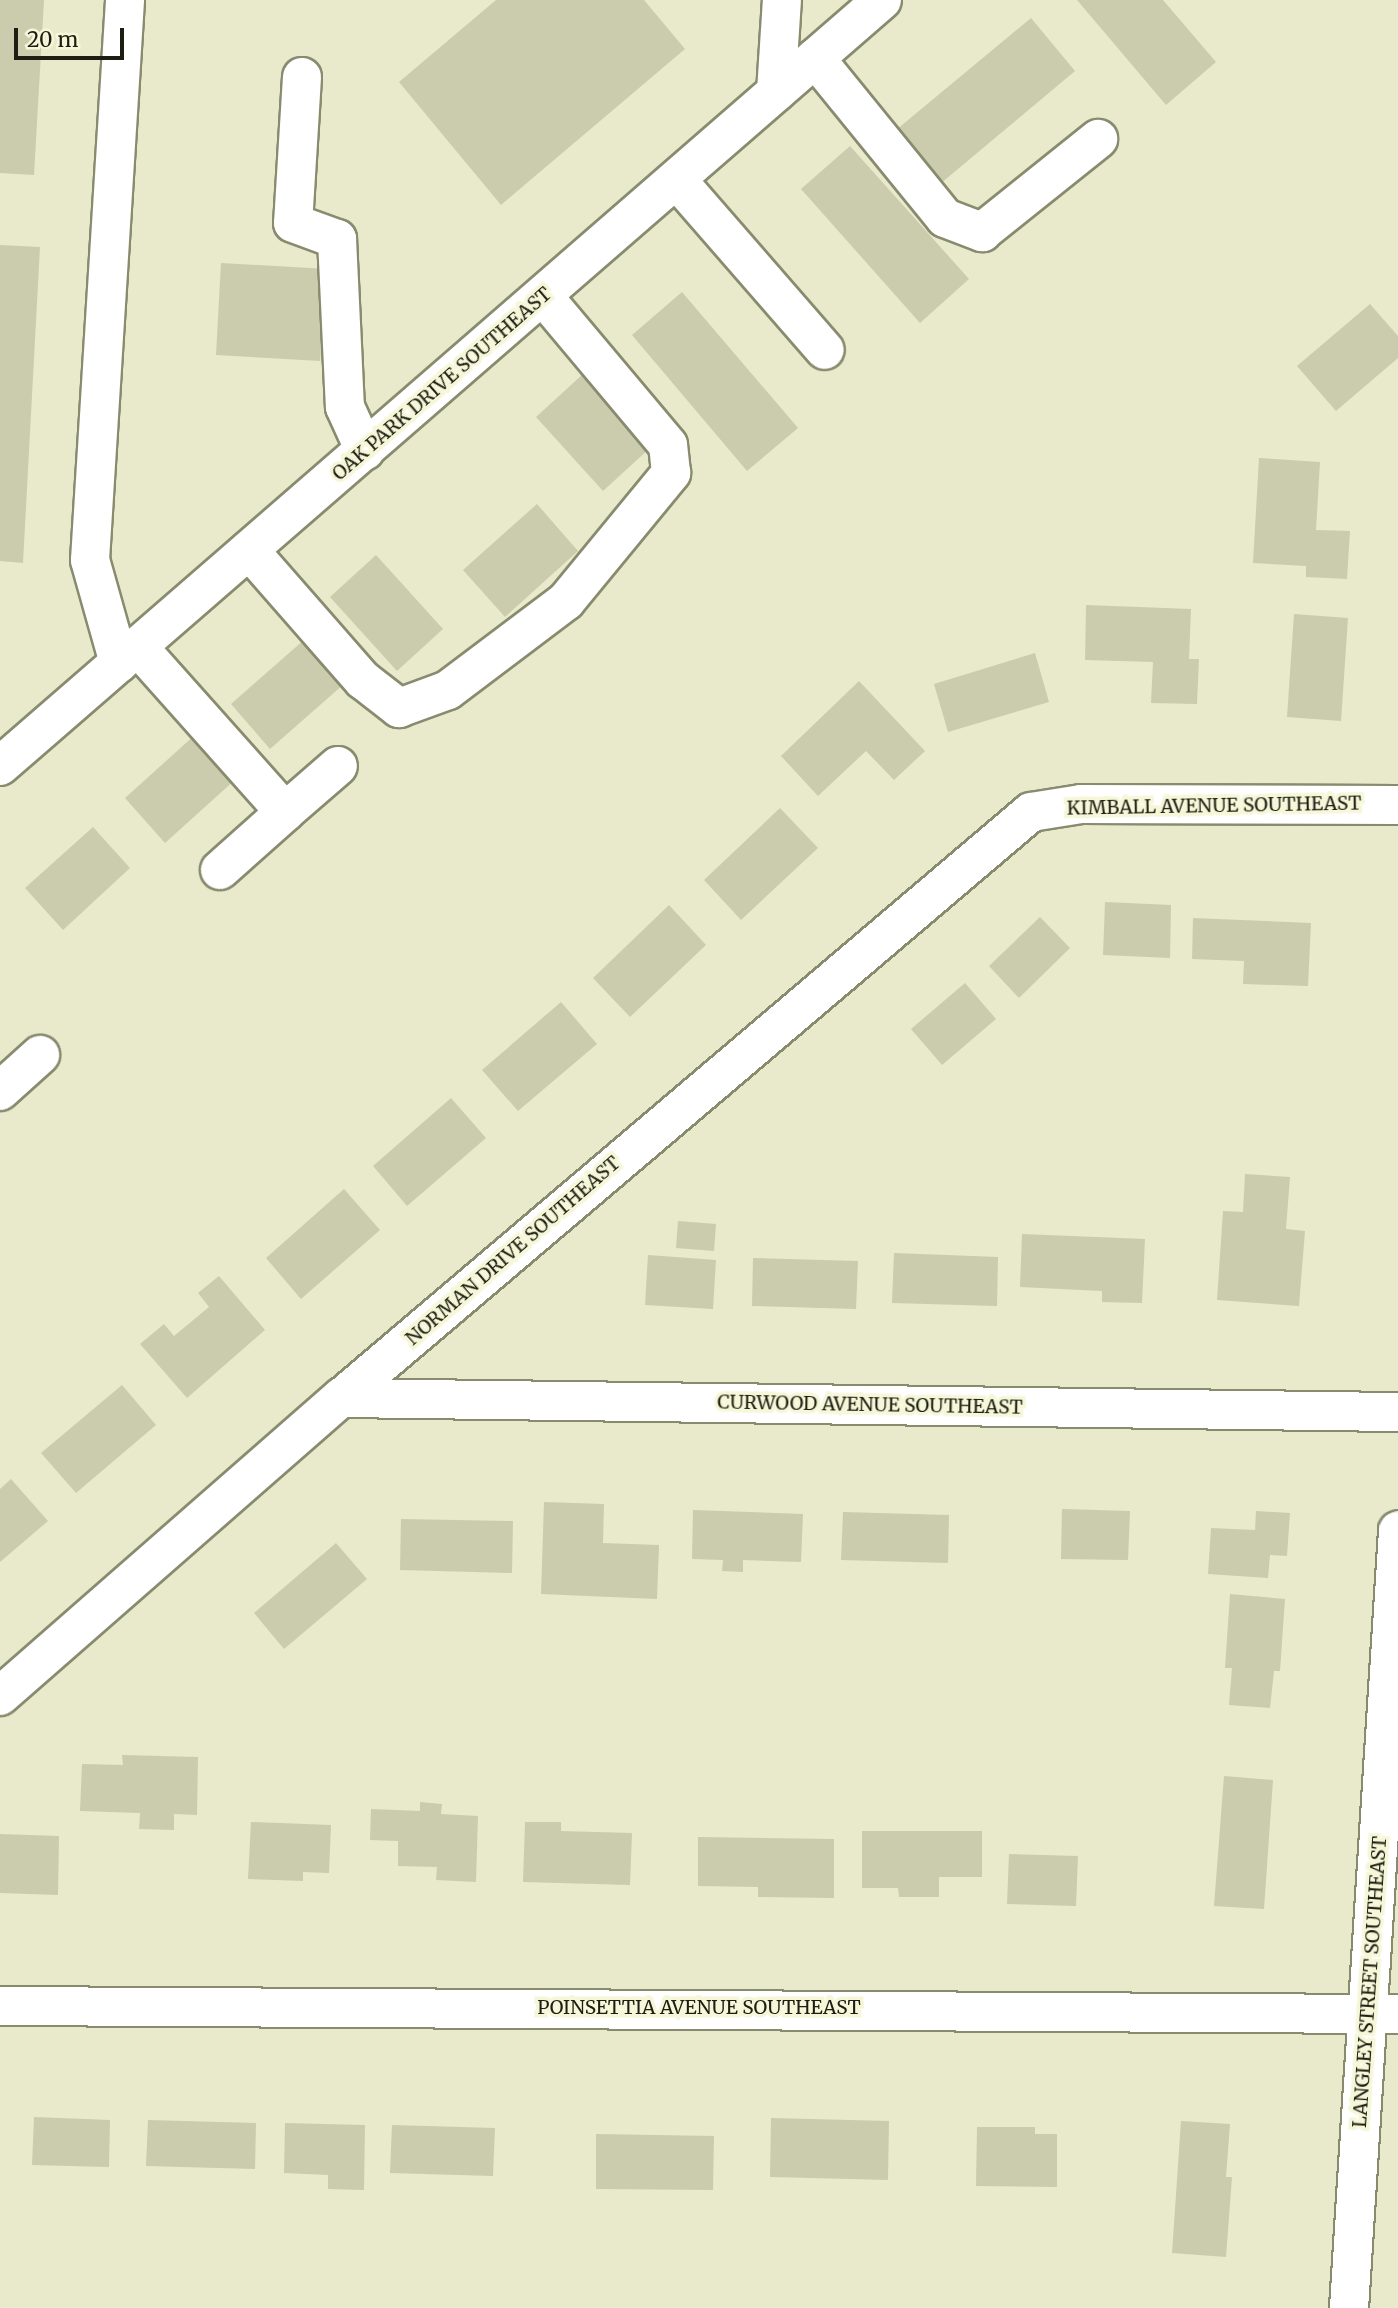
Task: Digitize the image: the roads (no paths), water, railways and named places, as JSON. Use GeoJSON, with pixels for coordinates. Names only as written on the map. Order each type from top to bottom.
{"type":"FeatureCollection","features":[{"type":"Feature","properties":{"kind":"street"},"geometry":{"type":"LineString","coordinates":[[125,0],[90,560],[128,655],[285,811]]}},
{"type":"Feature","properties":{"kind":"street"},"geometry":{"type":"LineString","coordinates":[[776,92],[782,0]]}},
{"type":"Feature","properties":{"kind":"street","name":"OAK PARK DRIVE SOUTHEAST"},"geometry":{"type":"LineString","coordinates":[[0,766],[882,0]]}},
{"type":"Feature","properties":{"kind":"street"},"geometry":{"type":"LineString","coordinates":[[816,58],[945,218],[982,232],[1098,139]]}},
{"type":"Feature","properties":{"kind":"street"},"geometry":{"type":"LineString","coordinates":[[302,77],[293,223],[337,239],[345,407],[365,451]]}},
{"type":"Feature","properties":{"kind":"street"},"geometry":{"type":"LineString","coordinates":[[677,180],[825,350]]}},
{"type":"Feature","properties":{"kind":"street"},"geometry":{"type":"LineString","coordinates":[[249,550],[363,680],[399,708],[448,690],[566,601],[671,473],[668,445],[543,296]]}},
{"type":"Feature","properties":{"kind":"street"},"geometry":{"type":"LineString","coordinates":[[220,870],[338,766]]}},
{"type":"Feature","properties":{"kind":"street","name":"KIMBALL AVENUE SOUTHEAST"},"geometry":{"type":"LineString","coordinates":[[1031,812],[1081,804],[1398,805]]}},
{"type":"Feature","properties":{"kind":"street","name":"NORMAN DRIVE SOUTHEAST"},"geometry":{"type":"LineString","coordinates":[[0,1696],[341,1398],[1031,812]]}},
{"type":"Feature","properties":{"kind":"street"},"geometry":{"type":"LineString","coordinates":[[0,1091],[40,1055]]}},
{"type":"Feature","properties":{"kind":"street","name":"CURWOOD AVENUE SOUTHEAST"},"geometry":{"type":"LineString","coordinates":[[341,1398],[1398,1412]]}},
{"type":"Feature","properties":{"kind":"street","name":"LANGLEY STREET SOUTHEAST"},"geometry":{"type":"LineString","coordinates":[[1349,2308],[1383,2014],[1398,1531]]}},
{"type":"Feature","properties":{"kind":"street","name":"POINSETTIA AVENUE SOUTHEAST"},"geometry":{"type":"LineString","coordinates":[[0,2006],[1383,2014]]}}]}
